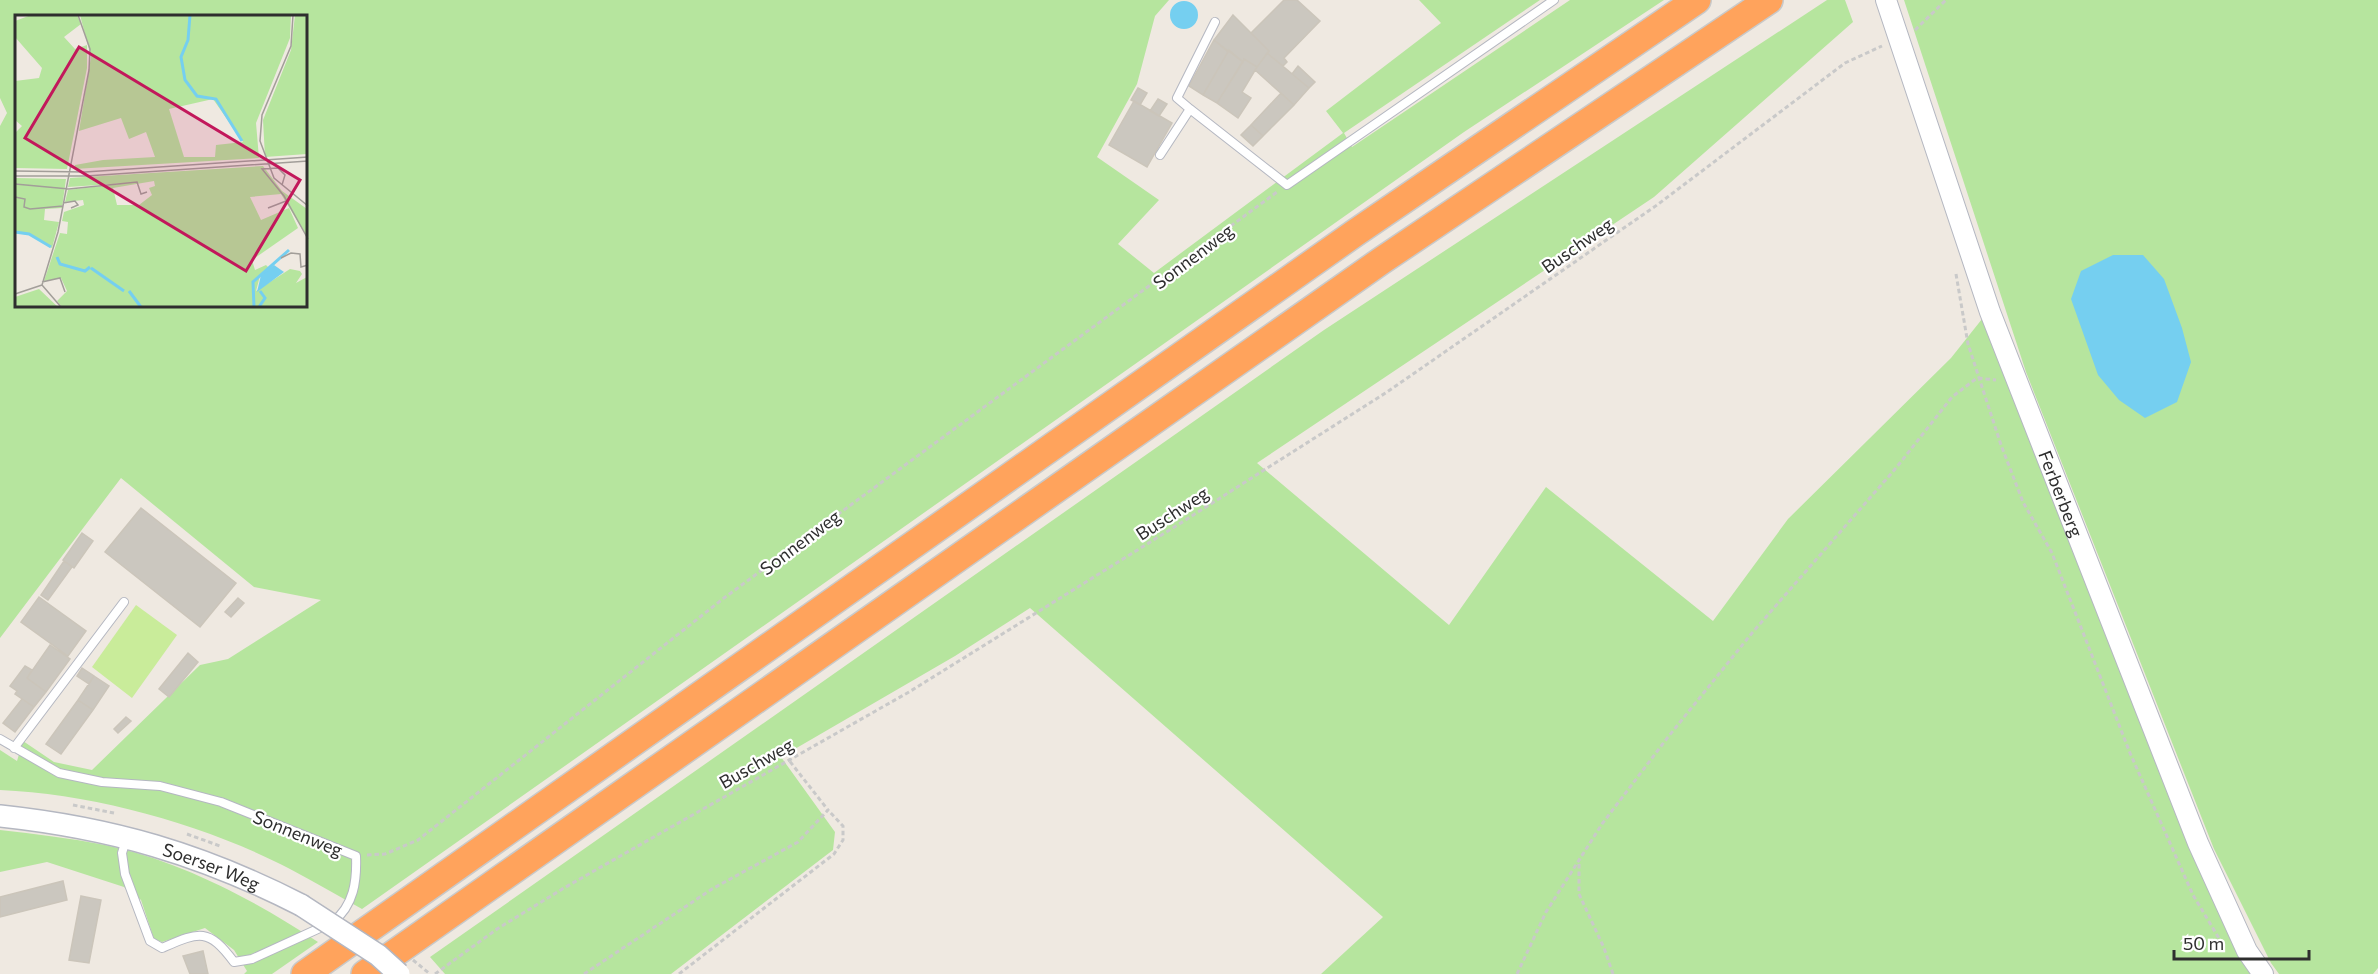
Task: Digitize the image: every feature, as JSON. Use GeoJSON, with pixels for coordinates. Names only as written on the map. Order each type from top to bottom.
{"type":"FeatureCollection","features":[{"type":"Feature","properties":{"kind":"highway"},"geometry":{"type":"LineString","coordinates":[[305,974],[1355,233],[1696,0]]}},
{"type":"Feature","properties":{"kind":"highway"},"geometry":{"type":"LineString","coordinates":[[365,974],[1382,261],[1769,0]]}},
{"type":"Feature","properties":{"kind":"main road","name":"Soerser Weg"},"geometry":{"type":"LineString","coordinates":[[0,816],[67,824],[127,836],[221,866],[301,905],[378,955],[399,974]]}},
{"type":"Feature","properties":{"kind":"street","name":"Ferberberg"},"geometry":{"type":"LineString","coordinates":[[1887,0],[1990,312],[2198,843],[2247,951],[2263,974]]}},
{"type":"Feature","properties":{"kind":"lane"},"geometry":{"type":"LineString","coordinates":[[1215,22],[1177,98],[1287,185],[1554,0]]}},
{"type":"Feature","properties":{"kind":"lane"},"geometry":{"type":"LineString","coordinates":[[1160,155],[1190,109]]}},
{"type":"Feature","properties":{"kind":"lane"},"geometry":{"type":"LineString","coordinates":[[14,748],[124,602]]}},
{"type":"Feature","properties":{"kind":"lane","name":"Sonnenweg"},"geometry":{"type":"LineString","coordinates":[[0,739],[59,773],[102,782],[160,786],[221,802],[356,856]]}},
{"type":"Feature","properties":{"kind":"lane"},"geometry":{"type":"LineString","coordinates":[[127,836],[122,853],[125,874],[150,941],[162,948],[202,934],[214,938],[234,962],[252,959],[313,932],[342,915],[357,879],[356,856]]}},
{"type":"Feature","properties":{"kind":"path","name":"Buschweg"},"geometry":{"type":"LineString","coordinates":[[435,974],[497,929],[564,888],[788,759],[844,730],[990,644],[1387,392],[1658,205],[1845,63],[1913,32],[1946,0]]}},
{"type":"Feature","properties":{"kind":"path","name":"Sonnenweg"},"geometry":{"type":"LineString","coordinates":[[356,856],[386,854],[418,840],[733,591],[1287,185]]}},
{"type":"Feature","properties":{"kind":"path"},"geometry":{"type":"LineString","coordinates":[[1955,266],[1968,344],[1977,378],[2023,502],[2052,553],[2130,753],[2193,895],[2222,943]]}},
{"type":"Feature","properties":{"kind":"path"},"geometry":{"type":"LineString","coordinates":[[1517,974],[1546,912],[1622,798],[1752,633],[1896,468],[1952,397],[1977,378],[1996,380],[2022,393]]}},
{"type":"Feature","properties":{"kind":"path"},"geometry":{"type":"LineString","coordinates":[[679,974],[834,854],[843,840],[843,826],[788,759]]}},
{"type":"Feature","properties":{"kind":"path"},"geometry":{"type":"LineString","coordinates":[[584,974],[712,889],[798,842],[828,810]]}},
{"type":"Feature","properties":{"kind":"path"},"geometry":{"type":"LineString","coordinates":[[1579,862],[1580,894],[1613,974]]}},
{"type":"Feature","properties":{"kind":"green space"},"geometry":{"type":"Polygon","coordinates":[[[0,0],[1169,0],[1155,16],[1137,84],[1097,157],[1159,200],[1118,244],[1154,273],[1343,133],[1326,111],[1441,23],[1419,0],[1540,0],[1344,133],[1352,147],[1570,0],[1664,0],[1464,132],[362,909],[257,853],[186,826],[111,805],[74,798],[0,790],[0,750],[17,761],[23,741],[54,762],[92,770],[200,665],[228,659],[321,600],[254,587],[121,478],[0,638],[0,126],[7,113],[0,98],[0,0]]]}},
{"type":"Feature","properties":{"kind":"green space"},"geometry":{"type":"Polygon","coordinates":[[[1827,0],[1845,0],[1853,22],[1654,197],[1257,463],[1449,625],[1546,487],[1713,621],[1788,519],[1951,358],[1986,314],[2256,974],[1321,974],[1383,917],[1030,608],[955,656],[781,757],[835,832],[833,850],[671,974],[445,974],[430,957],[1324,330],[1827,0]]]}},
{"type":"Feature","properties":{"kind":"green space"},"geometry":{"type":"Polygon","coordinates":[[[1904,0],[2378,0],[2378,968],[2373,974],[2279,974],[2271,963],[2214,849],[2026,372],[1904,0]]]}},
{"type":"Feature","properties":{"kind":"green space"},"geometry":{"type":"Polygon","coordinates":[[[136,605],[177,635],[132,698],[92,667],[136,605]]]}},
{"type":"Feature","properties":{"kind":"green space"},"geometry":{"type":"Polygon","coordinates":[[[0,830],[105,845],[161,861],[243,897],[318,942],[272,974],[244,974],[247,971],[234,950],[205,928],[162,942],[154,939],[141,900],[124,887],[47,862],[0,872],[0,830]]]}},
{"type":"Feature","properties":{"kind":"water"},"geometry":{"type":"Polygon","coordinates":[[[1184,1],[1194,5],[1198,15],[1194,25],[1184,29],[1174,25],[1170,15],[1174,5],[1184,1]]]}},
{"type":"Feature","properties":{"kind":"water"},"geometry":{"type":"Polygon","coordinates":[[[2113,255],[2143,255],[2164,279],[2182,328],[2191,362],[2177,402],[2145,418],[2119,400],[2098,375],[2071,299],[2081,271],[2113,255]]]}},
{"type":"Feature","properties":{"kind":"building"},"geometry":{"type":"Polygon","coordinates":[[[1284,0],[1297,0],[1320,21],[1284,58],[1287,62],[1283,66],[1267,53],[1269,51],[1251,33],[1284,0]]]}},
{"type":"Feature","properties":{"kind":"building"},"geometry":{"type":"Polygon","coordinates":[[[1233,15],[1269,51],[1257,67],[1244,59],[1243,62],[1214,40],[1233,15]]]}},
{"type":"Feature","properties":{"kind":"building"},"geometry":{"type":"Polygon","coordinates":[[[1214,40],[1228,52],[1203,95],[1189,86],[1214,40]]]}},
{"type":"Feature","properties":{"kind":"building"},"geometry":{"type":"Polygon","coordinates":[[[1229,50],[1243,62],[1217,103],[1203,95],[1229,50]]]}},
{"type":"Feature","properties":{"kind":"building"},"geometry":{"type":"Polygon","coordinates":[[[1267,53],[1309,88],[1294,105],[1255,70],[1267,53]]]}},
{"type":"Feature","properties":{"kind":"building"},"geometry":{"type":"Polygon","coordinates":[[[1244,59],[1257,67],[1242,92],[1251,98],[1238,118],[1217,103],[1244,59]]]}},
{"type":"Feature","properties":{"kind":"building"},"geometry":{"type":"Polygon","coordinates":[[[1298,66],[1315,82],[1309,88],[1292,74],[1298,66]]]}},
{"type":"Feature","properties":{"kind":"building"},"geometry":{"type":"Polygon","coordinates":[[[1138,88],[1147,93],[1140,105],[1131,100],[1138,88]]]}},
{"type":"Feature","properties":{"kind":"building"},"geometry":{"type":"Polygon","coordinates":[[[1281,93],[1294,105],[1263,136],[1251,125],[1281,93]]]}},
{"type":"Feature","properties":{"kind":"building"},"geometry":{"type":"Polygon","coordinates":[[[1158,99],[1167,104],[1159,116],[1150,111],[1158,99]]]}},
{"type":"Feature","properties":{"kind":"building"},"geometry":{"type":"Polygon","coordinates":[[[1134,101],[1172,123],[1147,167],[1109,145],[1134,101]]]}},
{"type":"Feature","properties":{"kind":"building"},"geometry":{"type":"Polygon","coordinates":[[[1251,125],[1263,136],[1253,146],[1241,135],[1251,125]]]}},
{"type":"Feature","properties":{"kind":"building"},"geometry":{"type":"Polygon","coordinates":[[[141,508],[236,583],[200,627],[105,552],[141,508]]]}},
{"type":"Feature","properties":{"kind":"building"},"geometry":{"type":"Polygon","coordinates":[[[82,533],[93,541],[74,568],[63,560],[82,533]]]}},
{"type":"Feature","properties":{"kind":"building"},"geometry":{"type":"Polygon","coordinates":[[[64,561],[72,567],[48,600],[41,595],[64,561]]]}},
{"type":"Feature","properties":{"kind":"building"},"geometry":{"type":"Polygon","coordinates":[[[39,597],[86,631],[68,656],[21,622],[39,597]]]}},
{"type":"Feature","properties":{"kind":"building"},"geometry":{"type":"Polygon","coordinates":[[[238,598],[244,603],[231,617],[225,612],[238,598]]]}},
{"type":"Feature","properties":{"kind":"building"},"geometry":{"type":"Polygon","coordinates":[[[50,645],[70,659],[46,692],[27,678],[50,645]]]}},
{"type":"Feature","properties":{"kind":"building"},"geometry":{"type":"Polygon","coordinates":[[[188,653],[198,662],[169,697],[159,689],[188,653]]]}},
{"type":"Feature","properties":{"kind":"building"},"geometry":{"type":"Polygon","coordinates":[[[25,666],[32,670],[27,678],[46,692],[34,707],[15,694],[17,691],[10,686],[25,666]]]}},
{"type":"Feature","properties":{"kind":"building"},"geometry":{"type":"Polygon","coordinates":[[[82,668],[94,676],[89,684],[77,676],[82,668]]]}},
{"type":"Feature","properties":{"kind":"building"},"geometry":{"type":"Polygon","coordinates":[[[94,676],[109,686],[93,710],[78,700],[94,676]]]}},
{"type":"Feature","properties":{"kind":"building"},"geometry":{"type":"Polygon","coordinates":[[[22,699],[34,707],[15,732],[3,723],[22,699]]]}},
{"type":"Feature","properties":{"kind":"building"},"geometry":{"type":"Polygon","coordinates":[[[78,700],[93,710],[61,754],[46,744],[78,700]]]}},
{"type":"Feature","properties":{"kind":"building"},"geometry":{"type":"Polygon","coordinates":[[[126,717],[131,721],[118,733],[114,729],[126,717]]]}},
{"type":"Feature","properties":{"kind":"building"},"geometry":{"type":"Polygon","coordinates":[[[63,881],[67,900],[0,917],[0,897],[63,881]]]}},
{"type":"Feature","properties":{"kind":"building"},"geometry":{"type":"Polygon","coordinates":[[[81,896],[101,900],[89,963],[69,960],[81,896]]]}},
{"type":"Feature","properties":{"kind":"building"},"geometry":{"type":"Polygon","coordinates":[[[203,951],[208,974],[190,974],[183,956],[203,951]]]}}]}
